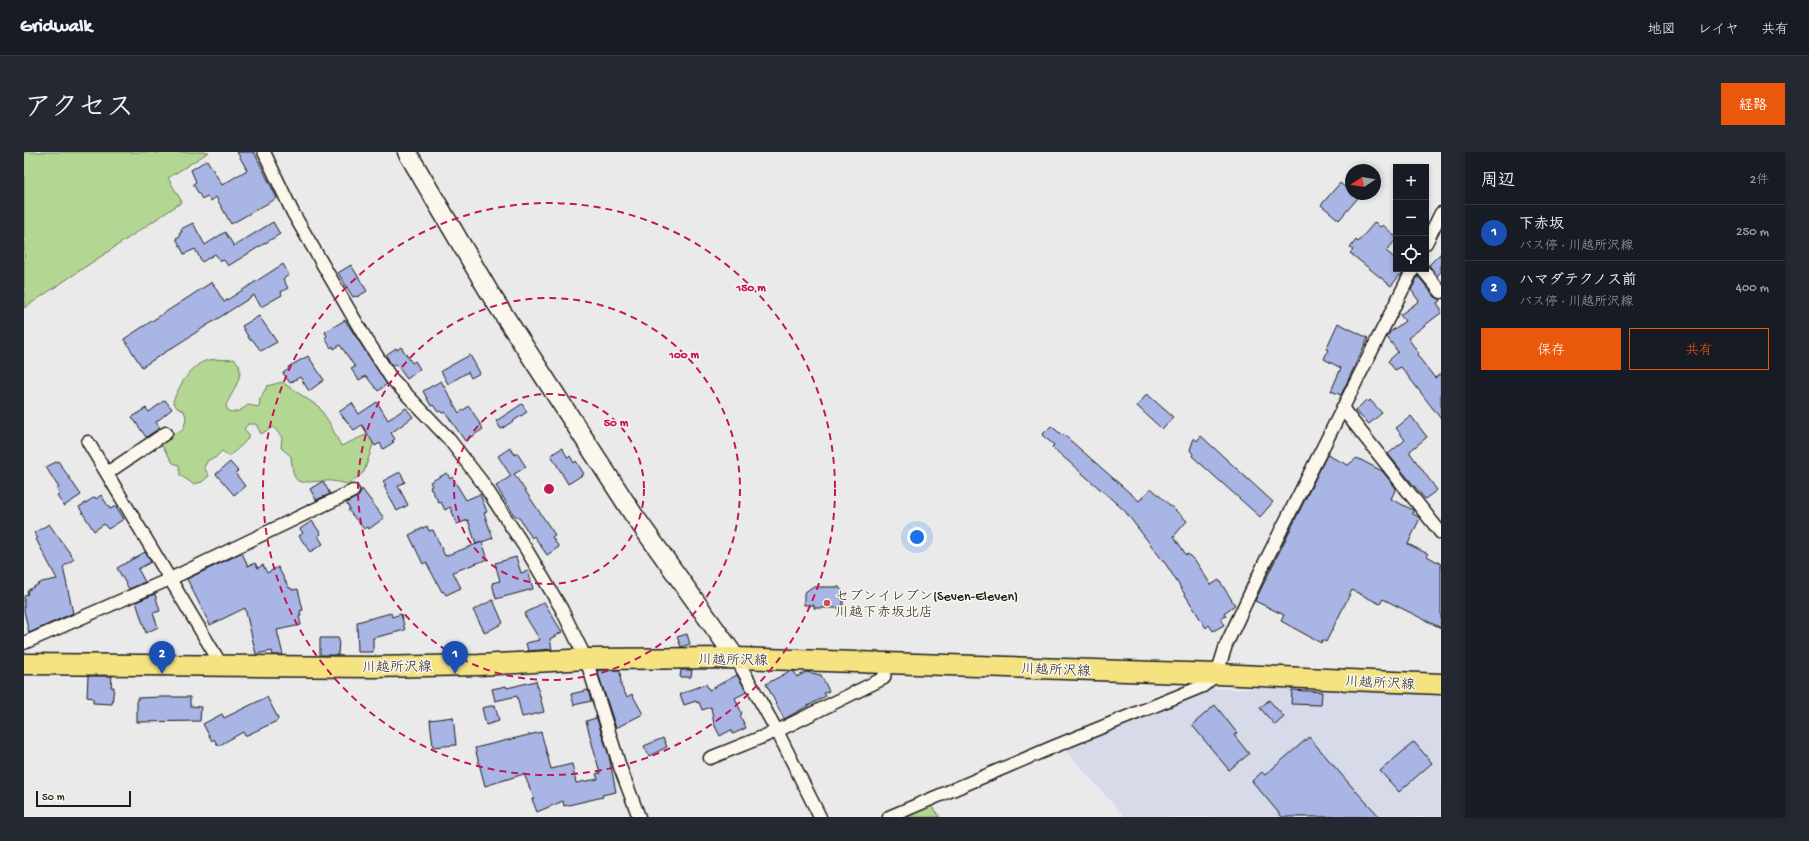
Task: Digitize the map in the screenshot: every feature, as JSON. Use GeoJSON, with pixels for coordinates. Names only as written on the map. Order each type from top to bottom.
{"type":"FeatureCollection","features":[{"type":"Feature","properties":{"kind":"main road","name":"川越所沢線"},"geometry":{"type":"LineString","coordinates":[[24,664],[428,666],[586,659],[736,658],[1217,674],[1441,684]]}},
{"type":"Feature","properties":{"kind":"street"},"geometry":{"type":"LineString","coordinates":[[264,152],[293,213],[363,334],[391,378],[448,438],[482,482],[526,549],[561,608],[586,659],[620,766],[639,817]]}},
{"type":"Feature","properties":{"kind":"street"},"geometry":{"type":"LineString","coordinates":[[407,152],[491,295],[633,514],[736,658],[777,731],[820,817]]}},
{"type":"Feature","properties":{"kind":"street"},"geometry":{"type":"LineString","coordinates":[[1429,237],[1441,213]]}},
{"type":"Feature","properties":{"kind":"street"},"geometry":{"type":"LineString","coordinates":[[889,817],[1053,747],[1203,686],[1217,674],[1226,645],[1264,564],[1411,272]]}},
{"type":"Feature","properties":{"kind":"street"},"geometry":{"type":"LineString","coordinates":[[1424,272],[1441,292]]}},
{"type":"Feature","properties":{"kind":"street"},"geometry":{"type":"LineString","coordinates":[[1342,408],[1441,533]]}},
{"type":"Feature","properties":{"kind":"street"},"geometry":{"type":"LineString","coordinates":[[107,473],[166,433]]}},
{"type":"Feature","properties":{"kind":"street"},"geometry":{"type":"LineString","coordinates":[[88,442],[222,666]]}},
{"type":"Feature","properties":{"kind":"street"},"geometry":{"type":"LineString","coordinates":[[24,643],[170,579],[353,491]]}},
{"type":"Feature","properties":{"kind":"street"},"geometry":{"type":"LineString","coordinates":[[710,758],[777,731],[884,678],[886,664]]}},
{"type":"Feature","properties":{"kind":"shaded area"},"geometry":{"type":"Polygon","coordinates":[[[1274,687],[1441,696],[1441,817],[1125,817],[1063,748],[1195,694],[1219,688],[1239,690],[1274,687]]]}},
{"type":"Feature","properties":{"kind":"green space"},"geometry":{"type":"Polygon","coordinates":[[[24,152],[154,152],[156,154],[159,152],[209,152],[168,178],[182,202],[24,308],[24,152]]]}},
{"type":"Feature","properties":{"kind":"green space"},"geometry":{"type":"Polygon","coordinates":[[[234,359],[240,369],[240,375],[226,405],[228,411],[236,412],[248,405],[259,407],[260,399],[267,386],[282,382],[319,407],[329,422],[341,446],[370,433],[374,441],[364,472],[349,484],[330,481],[298,481],[293,474],[291,456],[281,448],[282,437],[273,427],[261,434],[256,424],[248,424],[244,429],[249,434],[241,446],[229,456],[222,451],[215,458],[208,460],[204,467],[209,476],[202,482],[193,484],[180,475],[179,465],[173,463],[161,444],[164,439],[184,429],[186,417],[184,411],[177,408],[173,401],[186,376],[197,366],[209,360],[234,359]]]}},
{"type":"Feature","properties":{"kind":"green space"},"geometry":{"type":"Polygon","coordinates":[[[931,806],[940,817],[907,817],[931,806]]]}},
{"type":"Feature","properties":{"kind":"building"},"geometry":{"type":"Polygon","coordinates":[[[237,152],[254,152],[277,198],[231,224],[216,197],[211,201],[207,196],[202,199],[193,184],[196,182],[191,170],[207,160],[222,185],[247,170],[237,152]]]}},
{"type":"Feature","properties":{"kind":"building"},"geometry":{"type":"Polygon","coordinates":[[[1340,183],[1345,187],[1345,200],[1356,200],[1339,220],[1321,205],[1340,183]]]}},
{"type":"Feature","properties":{"kind":"building"},"geometry":{"type":"Polygon","coordinates":[[[273,222],[280,234],[228,266],[224,260],[221,261],[215,254],[202,262],[195,249],[184,254],[176,238],[180,236],[179,233],[182,232],[181,229],[193,223],[205,245],[225,232],[234,246],[273,222]]]}},
{"type":"Feature","properties":{"kind":"building"},"geometry":{"type":"Polygon","coordinates":[[[1375,222],[1380,227],[1383,225],[1393,234],[1393,243],[1386,251],[1393,257],[1393,272],[1403,272],[1391,286],[1350,253],[1353,250],[1350,248],[1356,240],[1358,242],[1375,222]]]}},
{"type":"Feature","properties":{"kind":"building"},"geometry":{"type":"Polygon","coordinates":[[[1441,253],[1441,272],[1437,276],[1429,265],[1441,253]]]}},
{"type":"Feature","properties":{"kind":"building"},"geometry":{"type":"Polygon","coordinates":[[[283,264],[289,275],[283,279],[288,288],[281,292],[282,295],[261,307],[254,295],[142,367],[124,339],[212,282],[224,302],[283,264]]]}},
{"type":"Feature","properties":{"kind":"building"},"geometry":{"type":"Polygon","coordinates":[[[351,265],[367,291],[357,297],[353,297],[338,273],[351,265]]]}},
{"type":"Feature","properties":{"kind":"building"},"geometry":{"type":"Polygon","coordinates":[[[1418,276],[1435,297],[1441,300],[1437,303],[1441,309],[1441,313],[1408,338],[1419,354],[1417,355],[1435,378],[1441,373],[1441,419],[1401,367],[1395,370],[1388,361],[1398,352],[1387,337],[1390,332],[1405,321],[1400,315],[1419,301],[1411,290],[1418,276]]]}},
{"type":"Feature","properties":{"kind":"building"},"geometry":{"type":"Polygon","coordinates":[[[259,316],[277,342],[261,351],[252,339],[250,340],[242,326],[259,316]]]}},
{"type":"Feature","properties":{"kind":"building"},"geometry":{"type":"Polygon","coordinates":[[[345,320],[387,384],[378,391],[366,376],[359,380],[351,369],[355,367],[340,345],[334,349],[333,346],[331,348],[325,338],[327,336],[325,332],[345,320]]]}},
{"type":"Feature","properties":{"kind":"building"},"geometry":{"type":"Polygon","coordinates":[[[1338,323],[1368,338],[1341,395],[1331,391],[1341,368],[1324,359],[1328,350],[1326,349],[1338,323]]]}},
{"type":"Feature","properties":{"kind":"building"},"geometry":{"type":"Polygon","coordinates":[[[401,347],[412,363],[415,361],[420,369],[407,379],[396,364],[392,366],[386,355],[396,348],[397,350],[401,347]]]}},
{"type":"Feature","properties":{"kind":"building"},"geometry":{"type":"Polygon","coordinates":[[[470,355],[480,373],[471,378],[468,372],[448,384],[441,371],[470,355]]]}},
{"type":"Feature","properties":{"kind":"building"},"geometry":{"type":"Polygon","coordinates":[[[308,356],[324,380],[309,391],[300,377],[290,383],[283,373],[289,369],[288,367],[308,356]]]}},
{"type":"Feature","properties":{"kind":"building"},"geometry":{"type":"Polygon","coordinates":[[[441,381],[459,413],[469,406],[483,429],[465,441],[445,412],[438,412],[433,405],[431,406],[423,391],[441,381]]]}},
{"type":"Feature","properties":{"kind":"building"},"geometry":{"type":"Polygon","coordinates":[[[1147,394],[1173,417],[1162,429],[1137,406],[1147,394]]]}},
{"type":"Feature","properties":{"kind":"building"},"geometry":{"type":"Polygon","coordinates":[[[165,400],[172,409],[156,422],[160,428],[146,437],[132,417],[146,408],[149,412],[165,400]]]}},
{"type":"Feature","properties":{"kind":"building"},"geometry":{"type":"Polygon","coordinates":[[[1366,400],[1368,402],[1370,400],[1382,413],[1369,424],[1355,411],[1366,400]]]}},
{"type":"Feature","properties":{"kind":"building"},"geometry":{"type":"Polygon","coordinates":[[[377,402],[388,420],[406,408],[413,417],[391,433],[395,439],[392,441],[394,442],[383,449],[380,443],[375,446],[362,425],[354,430],[339,412],[352,403],[359,414],[377,402]]]}},
{"type":"Feature","properties":{"kind":"building"},"geometry":{"type":"Polygon","coordinates":[[[522,404],[527,412],[501,429],[496,421],[522,404]]]}},
{"type":"Feature","properties":{"kind":"building"},"geometry":{"type":"Polygon","coordinates":[[[1411,416],[1427,437],[1410,451],[1410,453],[1437,490],[1425,499],[1388,454],[1405,440],[1396,428],[1411,416]]]}},
{"type":"Feature","properties":{"kind":"building"},"geometry":{"type":"Polygon","coordinates":[[[1051,426],[1062,435],[1063,434],[1139,501],[1151,488],[1187,521],[1174,536],[1186,555],[1188,554],[1197,563],[1211,585],[1219,580],[1235,605],[1224,613],[1226,616],[1221,619],[1224,625],[1213,631],[1209,625],[1206,628],[1167,566],[1124,510],[1052,447],[1054,445],[1042,435],[1051,426]]]}},
{"type":"Feature","properties":{"kind":"building"},"geometry":{"type":"Polygon","coordinates":[[[1201,436],[1273,502],[1260,517],[1192,456],[1193,454],[1190,450],[1194,438],[1197,441],[1201,436]]]}},
{"type":"Feature","properties":{"kind":"building"},"geometry":{"type":"Polygon","coordinates":[[[510,448],[515,455],[517,453],[526,467],[514,474],[555,535],[552,537],[559,547],[547,555],[534,536],[532,538],[520,519],[514,515],[496,486],[511,476],[498,456],[510,448]]]}},
{"type":"Feature","properties":{"kind":"building"},"geometry":{"type":"Polygon","coordinates":[[[562,448],[568,458],[570,456],[574,463],[576,461],[584,474],[568,484],[551,455],[562,448]]]}},
{"type":"Feature","properties":{"kind":"building"},"geometry":{"type":"Polygon","coordinates":[[[1327,455],[1348,465],[1357,458],[1382,471],[1396,488],[1391,499],[1413,510],[1413,514],[1420,518],[1408,544],[1428,554],[1427,556],[1441,564],[1441,628],[1383,599],[1380,604],[1352,590],[1326,642],[1322,640],[1321,643],[1281,621],[1284,615],[1255,601],[1327,455]]]}},
{"type":"Feature","properties":{"kind":"building"},"geometry":{"type":"Polygon","coordinates":[[[58,461],[81,495],[64,506],[57,496],[60,494],[57,489],[59,488],[46,467],[58,461]]]}},
{"type":"Feature","properties":{"kind":"building"},"geometry":{"type":"Polygon","coordinates":[[[230,462],[238,471],[235,473],[245,486],[234,495],[216,474],[230,462]]]}},
{"type":"Feature","properties":{"kind":"building"},"geometry":{"type":"Polygon","coordinates":[[[398,473],[401,473],[405,482],[398,486],[408,505],[397,511],[384,486],[386,485],[383,481],[398,473]]]}},
{"type":"Feature","properties":{"kind":"building"},"geometry":{"type":"Polygon","coordinates":[[[447,473],[450,479],[452,477],[466,500],[480,494],[487,512],[484,513],[493,538],[476,544],[468,520],[457,524],[450,507],[445,510],[441,502],[439,503],[430,487],[432,486],[430,482],[447,473]]]}},
{"type":"Feature","properties":{"kind":"building"},"geometry":{"type":"Polygon","coordinates":[[[323,481],[330,494],[316,500],[310,489],[323,481]]]}},
{"type":"Feature","properties":{"kind":"building"},"geometry":{"type":"Polygon","coordinates":[[[362,489],[384,518],[369,529],[368,527],[364,529],[348,510],[350,509],[346,503],[359,496],[362,489]]]}},
{"type":"Feature","properties":{"kind":"building"},"geometry":{"type":"Polygon","coordinates":[[[101,495],[110,509],[116,506],[124,519],[108,529],[104,524],[94,531],[79,507],[101,495]]]}},
{"type":"Feature","properties":{"kind":"building"},"geometry":{"type":"Polygon","coordinates":[[[312,521],[321,534],[318,536],[323,544],[310,552],[299,536],[303,533],[300,529],[312,521]]]}},
{"type":"Feature","properties":{"kind":"building"},"geometry":{"type":"Polygon","coordinates":[[[49,524],[74,559],[63,567],[73,613],[29,633],[24,611],[24,596],[28,594],[27,591],[42,582],[57,579],[36,539],[38,538],[34,533],[49,524]]]}},
{"type":"Feature","properties":{"kind":"building"},"geometry":{"type":"Polygon","coordinates":[[[427,526],[429,531],[433,530],[445,556],[482,542],[488,559],[453,572],[461,588],[446,595],[443,591],[442,592],[426,562],[423,564],[409,535],[427,526]]]}},
{"type":"Feature","properties":{"kind":"building"},"geometry":{"type":"Polygon","coordinates":[[[145,552],[151,562],[138,569],[145,582],[129,589],[117,568],[145,552]]]}},
{"type":"Feature","properties":{"kind":"building"},"geometry":{"type":"Polygon","coordinates":[[[242,553],[248,566],[255,563],[258,568],[263,565],[267,573],[278,567],[289,588],[292,590],[298,589],[303,610],[300,611],[301,616],[299,616],[301,625],[277,630],[283,655],[273,655],[272,651],[256,654],[245,608],[210,625],[187,579],[242,553]]]}},
{"type":"Feature","properties":{"kind":"building"},"geometry":{"type":"Polygon","coordinates":[[[516,557],[521,573],[528,571],[533,589],[496,599],[492,583],[500,581],[495,563],[516,557]]]}},
{"type":"Feature","properties":{"kind":"building"},"geometry":{"type":"Polygon","coordinates":[[[812,587],[839,587],[843,592],[843,608],[814,608],[814,605],[804,605],[804,593],[812,587]]]}},
{"type":"Feature","properties":{"kind":"building"},"geometry":{"type":"Polygon","coordinates":[[[155,594],[160,611],[153,613],[158,627],[146,633],[136,602],[155,594]]]}},
{"type":"Feature","properties":{"kind":"building"},"geometry":{"type":"Polygon","coordinates":[[[493,600],[503,623],[485,633],[473,610],[493,600]]]}},
{"type":"Feature","properties":{"kind":"building"},"geometry":{"type":"Polygon","coordinates":[[[544,602],[562,632],[550,639],[552,649],[528,651],[526,643],[540,640],[524,614],[544,602]]]}},
{"type":"Feature","properties":{"kind":"building"},"geometry":{"type":"Polygon","coordinates":[[[391,613],[392,617],[401,614],[405,630],[373,638],[373,652],[358,652],[357,622],[391,613]]]}},
{"type":"Feature","properties":{"kind":"building"},"geometry":{"type":"Polygon","coordinates":[[[687,634],[690,644],[681,647],[677,637],[687,634]]]}},
{"type":"Feature","properties":{"kind":"building"},"geometry":{"type":"Polygon","coordinates":[[[320,638],[339,638],[338,655],[320,655],[320,638]]]}},
{"type":"Feature","properties":{"kind":"building"},"geometry":{"type":"Polygon","coordinates":[[[597,670],[620,670],[621,686],[627,697],[632,694],[643,714],[616,728],[597,670]]]}},
{"type":"Feature","properties":{"kind":"building"},"geometry":{"type":"Polygon","coordinates":[[[681,670],[692,670],[691,677],[680,677],[681,670]]]}},
{"type":"Feature","properties":{"kind":"building"},"geometry":{"type":"Polygon","coordinates":[[[790,671],[794,671],[797,677],[806,672],[821,675],[829,691],[824,693],[826,696],[784,719],[766,684],[790,671]]]}},
{"type":"Feature","properties":{"kind":"building"},"geometry":{"type":"Polygon","coordinates":[[[737,675],[747,692],[735,698],[746,728],[733,734],[731,730],[720,736],[714,724],[711,707],[702,710],[699,702],[697,703],[696,701],[684,705],[680,694],[706,684],[709,690],[737,675]]]}},
{"type":"Feature","properties":{"kind":"building"},"geometry":{"type":"Polygon","coordinates":[[[88,676],[112,676],[111,687],[114,687],[112,704],[93,703],[93,698],[87,697],[88,676]]]}},
{"type":"Feature","properties":{"kind":"building"},"geometry":{"type":"Polygon","coordinates":[[[536,681],[544,712],[522,717],[517,696],[495,701],[492,689],[506,686],[507,688],[536,681]]]}},
{"type":"Feature","properties":{"kind":"building"},"geometry":{"type":"Polygon","coordinates":[[[588,690],[591,701],[574,705],[571,694],[588,690]]]}},
{"type":"Feature","properties":{"kind":"building"},"geometry":{"type":"Polygon","coordinates":[[[1292,690],[1322,692],[1321,705],[1291,704],[1292,690]]]}},
{"type":"Feature","properties":{"kind":"building"},"geometry":{"type":"Polygon","coordinates":[[[190,697],[190,706],[201,707],[200,721],[137,722],[137,698],[190,697]]]}},
{"type":"Feature","properties":{"kind":"building"},"geometry":{"type":"Polygon","coordinates":[[[267,697],[278,718],[277,721],[245,736],[243,732],[218,746],[214,739],[212,741],[203,724],[222,714],[224,718],[267,697]]]}},
{"type":"Feature","properties":{"kind":"building"},"geometry":{"type":"Polygon","coordinates":[[[1269,700],[1284,717],[1275,725],[1260,708],[1269,700]]]}},
{"type":"Feature","properties":{"kind":"building"},"geometry":{"type":"Polygon","coordinates":[[[495,705],[499,721],[486,725],[482,708],[495,705]]]}},
{"type":"Feature","properties":{"kind":"building"},"geometry":{"type":"Polygon","coordinates":[[[1215,705],[1237,733],[1234,735],[1249,754],[1229,770],[1192,725],[1215,705]]]}},
{"type":"Feature","properties":{"kind":"building"},"geometry":{"type":"Polygon","coordinates":[[[596,716],[609,756],[616,792],[602,795],[603,797],[564,806],[563,801],[537,812],[532,799],[534,798],[524,774],[485,786],[475,748],[541,732],[551,769],[572,764],[576,783],[598,779],[596,774],[600,773],[586,721],[596,718],[596,716]]]}},
{"type":"Feature","properties":{"kind":"building"},"geometry":{"type":"Polygon","coordinates":[[[453,717],[456,745],[433,747],[430,720],[453,717]]]}},
{"type":"Feature","properties":{"kind":"building"},"geometry":{"type":"Polygon","coordinates":[[[1309,737],[1380,817],[1282,817],[1252,781],[1262,772],[1265,775],[1309,737]]]}},
{"type":"Feature","properties":{"kind":"building"},"geometry":{"type":"Polygon","coordinates":[[[663,738],[667,747],[649,756],[644,746],[663,738]]]}},
{"type":"Feature","properties":{"kind":"building"},"geometry":{"type":"Polygon","coordinates":[[[1414,742],[1432,763],[1399,792],[1380,771],[1414,742]]]}},
{"type":"Feature","properties":{"kind":"place","name":"セブンイレブン(Seven-Eleven) 川越下赤坂北店"},"geometry":{"type":"Point","coordinates":[827,603]}},
{"type":"Feature","properties":{"kind":"place","name":"ハマダテクノス前"},"geometry":{"type":"Point","coordinates":[162,674]}},
{"type":"Feature","properties":{"kind":"place","name":"下赤坂"},"geometry":{"type":"Point","coordinates":[455,674]}}]}
